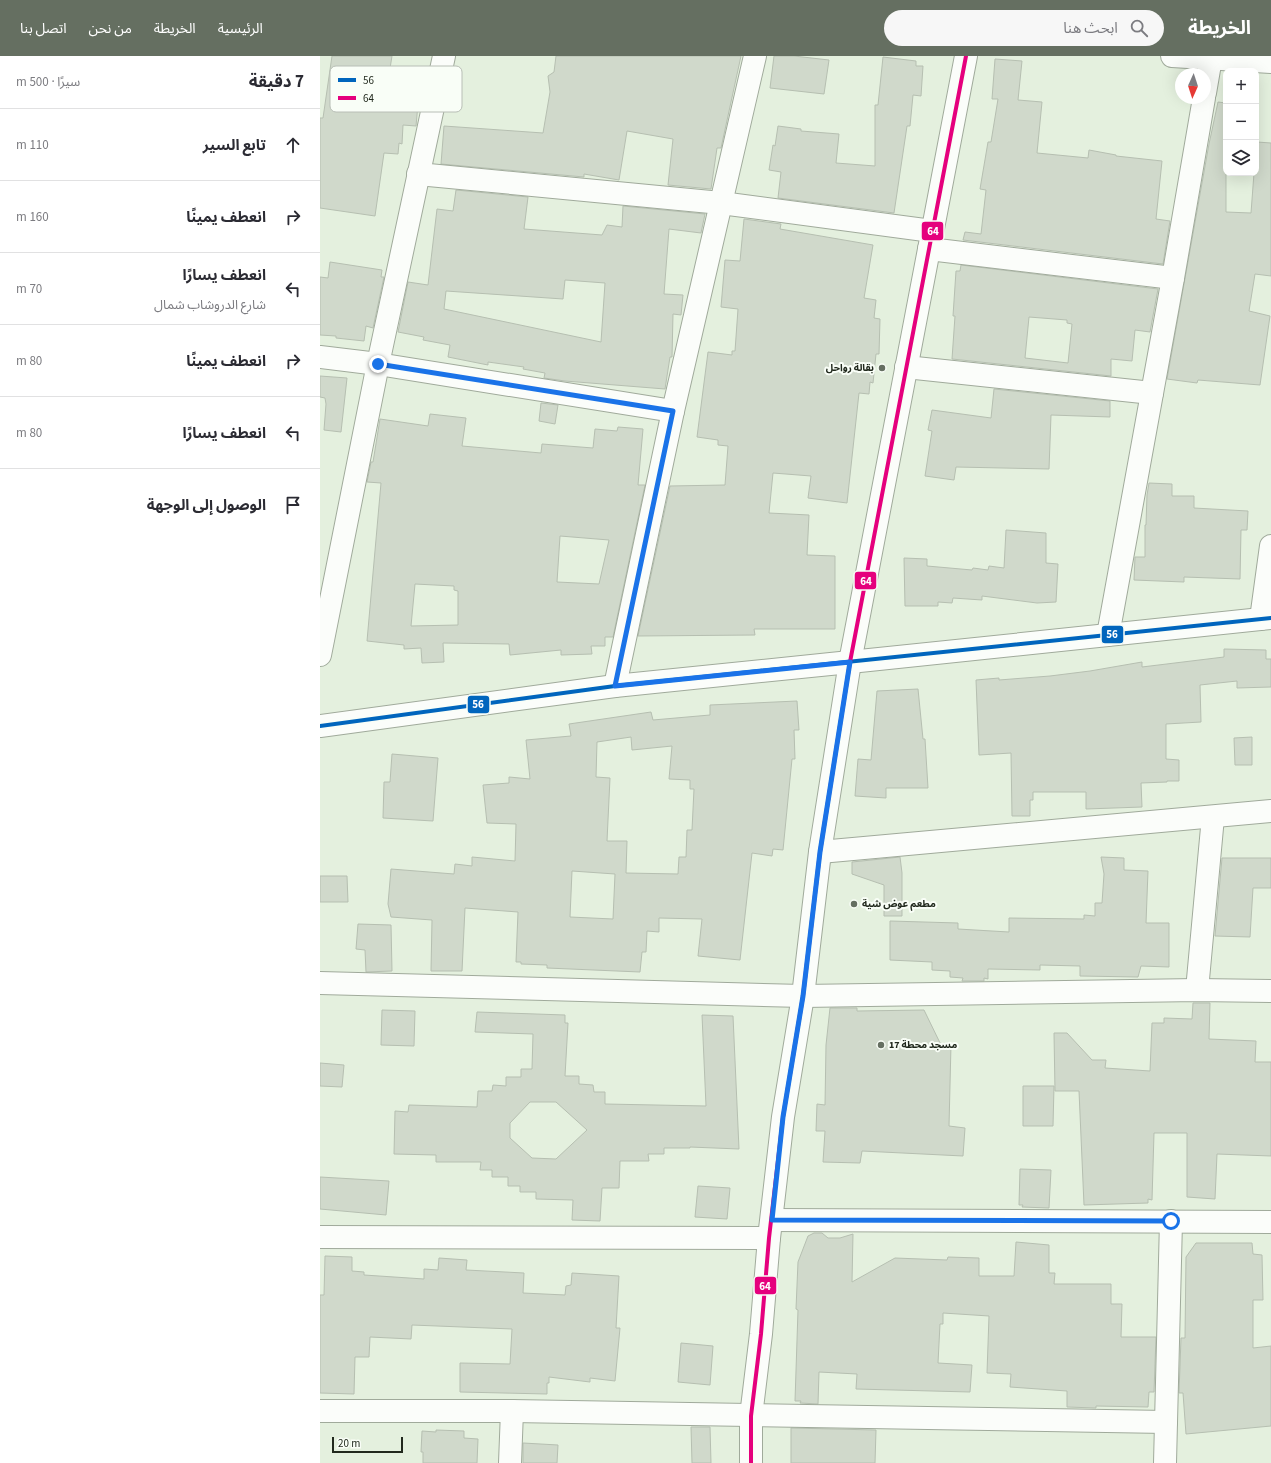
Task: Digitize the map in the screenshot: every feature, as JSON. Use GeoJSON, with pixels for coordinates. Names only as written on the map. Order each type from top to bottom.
{"type":"FeatureCollection","features":[{"type":"Feature","properties":{"kind":"street"},"geometry":{"type":"LineString","coordinates":[[442,66],[444,56]]}},
{"type":"Feature","properties":{"kind":"street"},"geometry":{"type":"LineString","coordinates":[[615,686],[673,411],[755,56]]}},
{"type":"Feature","properties":{"kind":"street"},"geometry":{"type":"LineString","coordinates":[[751,1463],[751,1416],[761,1334],[783,1117],[803,996],[820,852],[850,662],[966,56]]}},
{"type":"Feature","properties":{"kind":"street"},"geometry":{"type":"LineString","coordinates":[[1172,56],[1271,62]]}},
{"type":"Feature","properties":{"kind":"street"},"geometry":{"type":"LineString","coordinates":[[1209,68],[1211,58]]}},
{"type":"Feature","properties":{"kind":"street"},"geometry":{"type":"LineString","coordinates":[[1108,635],[1203,104]]}},
{"type":"Feature","properties":{"kind":"street"},"geometry":{"type":"LineString","coordinates":[[320,655],[378,364],[432,112]]}},
{"type":"Feature","properties":{"kind":"street"},"geometry":{"type":"LineString","coordinates":[[418,174],[721,203],[930,240],[1173,278]]}},
{"type":"Feature","properties":{"kind":"street"},"geometry":{"type":"LineString","coordinates":[[320,357],[378,364],[673,411]]}},
{"type":"Feature","properties":{"kind":"street"},"geometry":{"type":"LineString","coordinates":[[906,367],[1152,393]]}},
{"type":"Feature","properties":{"kind":"street"},"geometry":{"type":"LineString","coordinates":[[320,726],[615,686],[1266,619],[1271,546]]}},
{"type":"Feature","properties":{"kind":"street"},"geometry":{"type":"LineString","coordinates":[[820,852],[1271,811]]}},
{"type":"Feature","properties":{"kind":"street"},"geometry":{"type":"LineString","coordinates":[[1197,990],[1213,816]]}},
{"type":"Feature","properties":{"kind":"street"},"geometry":{"type":"LineString","coordinates":[[320,984],[803,996],[1197,990],[1271,991]]}},
{"type":"Feature","properties":{"kind":"street"},"geometry":{"type":"LineString","coordinates":[[1165,1463],[1171,1221]]}},
{"type":"Feature","properties":{"kind":"street"},"geometry":{"type":"LineString","coordinates":[[320,1237],[1171,1221],[1271,1222]]}},
{"type":"Feature","properties":{"kind":"street"},"geometry":{"type":"LineString","coordinates":[[320,1411],[512,1411],[1166,1422]]}},
{"type":"Feature","properties":{"kind":"street"},"geometry":{"type":"LineString","coordinates":[[510,1463],[512,1411]]}},
{"type":"Feature","properties":{"kind":"building"},"geometry":{"type":"Polygon","coordinates":[[[332,56],[392,56],[390,66],[331,66],[332,56]]]}},
{"type":"Feature","properties":{"kind":"building"},"geometry":{"type":"Polygon","coordinates":[[[556,56],[741,56],[721,148],[717,148],[711,189],[668,185],[673,139],[627,131],[619,180],[584,174],[584,177],[441,164],[444,126],[543,133],[550,92],[548,76],[554,72],[556,56]]]}},
{"type":"Feature","properties":{"kind":"building"},"geometry":{"type":"Polygon","coordinates":[[[774,56],[794,56],[829,60],[824,94],[770,88],[774,56]]]}},
{"type":"Feature","properties":{"kind":"building"},"geometry":{"type":"Polygon","coordinates":[[[883,57],[916,61],[916,66],[923,66],[921,96],[913,95],[910,126],[907,126],[894,213],[778,198],[781,172],[769,170],[778,126],[801,129],[801,131],[839,134],[836,163],[875,166],[875,105],[878,105],[883,57]]]}},
{"type":"Feature","properties":{"kind":"building"},"geometry":{"type":"Polygon","coordinates":[[[995,59],[1022,61],[1018,100],[1042,102],[1037,153],[1088,158],[1089,150],[1116,156],[1162,161],[1156,219],[1170,221],[1163,264],[963,240],[965,232],[981,234],[986,190],[980,189],[988,142],[991,142],[998,99],[992,99],[995,59]]]}},
{"type":"Feature","properties":{"kind":"building"},"geometry":{"type":"Polygon","coordinates":[[[330,70],[330,112],[417,112],[416,126],[403,125],[402,144],[399,143],[398,154],[384,153],[375,216],[320,208],[320,118],[323,118],[330,70]]]}},
{"type":"Feature","properties":{"kind":"building"},"geometry":{"type":"Polygon","coordinates":[[[1218,102],[1223,103],[1223,176],[1226,176],[1226,212],[1251,213],[1254,176],[1259,176],[1259,142],[1271,143],[1271,276],[1255,274],[1249,311],[1270,316],[1260,385],[1198,380],[1197,383],[1167,379],[1209,144],[1218,102]]]}},
{"type":"Feature","properties":{"kind":"building"},"geometry":{"type":"Polygon","coordinates":[[[456,190],[528,197],[524,229],[602,235],[607,225],[622,227],[623,206],[705,214],[701,233],[669,229],[664,294],[683,295],[681,315],[673,314],[672,357],[670,357],[665,389],[544,378],[545,373],[523,369],[524,367],[488,362],[488,365],[448,357],[450,345],[423,340],[424,337],[398,332],[408,282],[428,285],[437,209],[453,211],[456,190]],[[565,280],[563,299],[446,291],[444,309],[601,342],[605,283],[565,280]]]}},
{"type":"Feature","properties":{"kind":"building"},"geometry":{"type":"Polygon","coordinates":[[[744,219],[781,224],[780,229],[873,245],[864,298],[876,300],[874,318],[880,319],[879,354],[876,354],[873,383],[870,382],[869,394],[859,393],[847,503],[808,498],[811,476],[773,473],[769,513],[809,515],[807,555],[835,556],[835,629],[754,629],[755,635],[638,636],[670,486],[725,485],[728,446],[718,445],[718,440],[697,437],[708,352],[732,355],[732,351],[735,351],[738,309],[721,307],[725,260],[740,261],[744,219]]]}},
{"type":"Feature","properties":{"kind":"building"},"geometry":{"type":"Polygon","coordinates":[[[330,262],[382,270],[381,277],[384,277],[373,328],[366,326],[364,341],[320,335],[320,277],[328,278],[330,262]]]}},
{"type":"Feature","properties":{"kind":"building"},"geometry":{"type":"Polygon","coordinates":[[[961,265],[1158,289],[1150,332],[1135,330],[1132,361],[1111,359],[1111,376],[952,359],[956,271],[960,271],[961,265]],[[1029,317],[1025,358],[1068,363],[1072,324],[1067,323],[1067,320],[1029,317]]]}},
{"type":"Feature","properties":{"kind":"building"},"geometry":{"type":"Polygon","coordinates":[[[320,376],[347,378],[341,432],[324,430],[326,404],[325,398],[320,397],[320,376]]]}},
{"type":"Feature","properties":{"kind":"building"},"geometry":{"type":"Polygon","coordinates":[[[994,389],[1110,401],[1110,417],[1051,415],[1049,469],[956,467],[954,480],[925,476],[932,431],[928,430],[932,410],[991,418],[994,389]]]}},
{"type":"Feature","properties":{"kind":"building"},"geometry":{"type":"Polygon","coordinates":[[[541,403],[558,405],[555,424],[539,421],[541,403]]]}},
{"type":"Feature","properties":{"kind":"building"},"geometry":{"type":"Polygon","coordinates":[[[430,414],[466,418],[462,446],[541,453],[542,444],[593,448],[595,429],[617,431],[618,427],[643,429],[638,485],[645,485],[613,637],[605,637],[605,646],[591,646],[592,654],[561,655],[561,650],[510,655],[509,644],[443,643],[444,662],[422,663],[421,648],[404,649],[404,645],[367,641],[381,483],[367,482],[371,462],[373,462],[380,419],[428,426],[430,414]],[[560,536],[557,582],[599,584],[609,540],[560,536]],[[415,584],[411,626],[458,625],[458,591],[454,590],[454,586],[415,584]]]}},
{"type":"Feature","properties":{"kind":"building"},"geometry":{"type":"Polygon","coordinates":[[[1149,483],[1172,484],[1172,496],[1194,496],[1194,508],[1248,511],[1247,530],[1241,530],[1240,579],[1184,577],[1184,582],[1134,580],[1135,557],[1145,557],[1145,525],[1149,483]]]}},
{"type":"Feature","properties":{"kind":"building"},"geometry":{"type":"Polygon","coordinates":[[[1006,530],[1046,533],[1046,563],[1058,564],[1056,602],[1037,603],[982,596],[982,600],[953,598],[952,603],[938,602],[938,606],[905,606],[904,558],[927,559],[927,566],[972,570],[973,568],[988,570],[989,566],[1004,568],[1006,530]]]}},
{"type":"Feature","properties":{"kind":"building"},"geometry":{"type":"Polygon","coordinates":[[[1224,649],[1266,650],[1266,659],[1271,659],[1271,687],[1237,688],[1237,681],[1200,685],[1201,722],[1166,724],[1166,759],[1179,760],[1179,781],[1141,783],[1142,807],[1086,809],[1086,792],[1033,792],[1033,800],[1030,800],[1030,816],[1012,816],[1011,753],[979,755],[976,680],[999,678],[999,680],[1050,676],[1142,662],[1142,667],[1224,657],[1224,649]]]}},
{"type":"Feature","properties":{"kind":"building"},"geometry":{"type":"Polygon","coordinates":[[[918,689],[923,739],[925,739],[928,788],[886,788],[886,798],[855,796],[858,759],[871,760],[877,691],[918,689]]]}},
{"type":"Feature","properties":{"kind":"building"},"geometry":{"type":"Polygon","coordinates":[[[797,701],[799,730],[794,730],[795,759],[792,759],[783,850],[773,849],[772,856],[752,853],[740,960],[698,956],[702,919],[659,918],[659,932],[647,931],[646,952],[642,952],[640,972],[547,968],[547,965],[521,964],[521,962],[516,962],[518,912],[465,908],[462,971],[431,971],[432,920],[391,917],[388,904],[391,869],[454,874],[455,864],[472,866],[472,857],[515,861],[516,824],[487,823],[483,785],[509,783],[509,777],[530,779],[526,740],[571,736],[569,724],[651,712],[653,720],[710,715],[710,705],[797,701]],[[631,737],[597,742],[596,777],[610,778],[607,841],[627,841],[626,873],[678,874],[679,857],[686,857],[687,830],[692,830],[694,789],[690,789],[690,780],[669,779],[672,746],[632,750],[631,737]],[[572,871],[570,917],[613,919],[615,874],[572,871]]]}},
{"type":"Feature","properties":{"kind":"building"},"geometry":{"type":"Polygon","coordinates":[[[1252,737],[1252,765],[1235,765],[1234,738],[1252,737]]]}},
{"type":"Feature","properties":{"kind":"building"},"geometry":{"type":"Polygon","coordinates":[[[392,754],[438,758],[433,821],[383,818],[384,782],[390,782],[392,754]]]}},
{"type":"Feature","properties":{"kind":"building"},"geometry":{"type":"Polygon","coordinates":[[[900,857],[902,873],[902,916],[884,916],[884,885],[852,874],[852,862],[900,857]]]}},
{"type":"Feature","properties":{"kind":"building"},"geometry":{"type":"Polygon","coordinates":[[[1101,857],[1124,858],[1124,870],[1148,871],[1146,923],[1169,923],[1169,967],[1141,966],[1138,977],[1080,976],[1080,966],[1040,965],[1040,970],[988,969],[988,979],[984,978],[984,981],[962,981],[963,978],[950,977],[950,971],[932,970],[932,962],[890,960],[890,921],[958,923],[958,929],[1009,932],[1009,918],[1084,919],[1084,915],[1095,916],[1095,903],[1102,903],[1104,874],[1101,857]]]}},
{"type":"Feature","properties":{"kind":"building"},"geometry":{"type":"Polygon","coordinates":[[[1222,858],[1271,858],[1271,888],[1253,888],[1250,937],[1215,936],[1222,858]]]}},
{"type":"Feature","properties":{"kind":"building"},"geometry":{"type":"Polygon","coordinates":[[[320,876],[347,876],[348,902],[320,902],[320,876]]]}},
{"type":"Feature","properties":{"kind":"building"},"geometry":{"type":"Polygon","coordinates":[[[358,924],[391,925],[392,971],[366,972],[365,950],[356,949],[358,924]]]}},
{"type":"Feature","properties":{"kind":"building"},"geometry":{"type":"Polygon","coordinates":[[[1193,1003],[1210,1003],[1209,1039],[1256,1041],[1255,1062],[1271,1062],[1271,1156],[1217,1154],[1215,1199],[1187,1197],[1187,1133],[1154,1133],[1152,1200],[1148,1199],[1148,1203],[1084,1205],[1079,1091],[1055,1091],[1054,1033],[1067,1033],[1092,1060],[1106,1060],[1105,1068],[1150,1071],[1152,1023],[1164,1023],[1164,1018],[1192,1019],[1193,1003]]]}},
{"type":"Feature","properties":{"kind":"building"},"geometry":{"type":"Polygon","coordinates":[[[830,1008],[857,1008],[857,1011],[924,1010],[943,1049],[951,1044],[949,1126],[965,1128],[963,1156],[862,1151],[860,1163],[823,1162],[825,1131],[816,1131],[817,1104],[825,1105],[826,1045],[830,1008]]]}},
{"type":"Feature","properties":{"kind":"building"},"geometry":{"type":"Polygon","coordinates":[[[382,1010],[415,1011],[414,1046],[381,1045],[382,1010]]]}},
{"type":"Feature","properties":{"kind":"building"},"geometry":{"type":"Polygon","coordinates":[[[477,1012],[565,1015],[565,1023],[568,1023],[565,1076],[579,1076],[579,1084],[593,1085],[594,1092],[605,1092],[605,1104],[706,1106],[702,1015],[733,1016],[739,1149],[690,1147],[664,1148],[664,1154],[648,1154],[649,1161],[620,1161],[619,1188],[602,1188],[600,1221],[572,1220],[573,1200],[536,1199],[536,1192],[520,1192],[520,1186],[508,1186],[508,1177],[492,1177],[492,1170],[480,1170],[481,1162],[436,1162],[436,1155],[394,1154],[395,1111],[408,1112],[409,1105],[477,1107],[478,1091],[492,1091],[493,1085],[506,1086],[506,1077],[521,1077],[521,1069],[532,1069],[533,1034],[475,1032],[477,1012]],[[530,1102],[510,1123],[510,1138],[532,1158],[556,1159],[587,1130],[556,1102],[530,1102]]]}},
{"type":"Feature","properties":{"kind":"building"},"geometry":{"type":"Polygon","coordinates":[[[320,1063],[344,1065],[342,1087],[320,1086],[320,1063]]]}},
{"type":"Feature","properties":{"kind":"building"},"geometry":{"type":"Polygon","coordinates":[[[1023,1086],[1054,1086],[1053,1126],[1023,1126],[1023,1086]]]}},
{"type":"Feature","properties":{"kind":"building"},"geometry":{"type":"Polygon","coordinates":[[[1020,1169],[1051,1170],[1049,1208],[1022,1207],[1023,1205],[1019,1205],[1020,1169]]]}},
{"type":"Feature","properties":{"kind":"building"},"geometry":{"type":"Polygon","coordinates":[[[320,1177],[389,1181],[386,1215],[320,1209],[320,1177]]]}},
{"type":"Feature","properties":{"kind":"building"},"geometry":{"type":"Polygon","coordinates":[[[698,1186],[730,1188],[727,1219],[695,1217],[698,1186]]]}},
{"type":"Feature","properties":{"kind":"building"},"geometry":{"type":"Polygon","coordinates":[[[814,1233],[822,1233],[828,1238],[840,1238],[853,1234],[852,1282],[895,1258],[947,1260],[948,1257],[979,1258],[979,1276],[1014,1276],[1016,1242],[1049,1245],[1049,1273],[1055,1273],[1054,1284],[1111,1284],[1111,1304],[1122,1304],[1121,1337],[1156,1337],[1154,1392],[1149,1392],[1148,1407],[1067,1407],[1067,1391],[1010,1387],[1011,1374],[987,1373],[989,1316],[943,1313],[943,1324],[940,1324],[938,1363],[972,1365],[970,1392],[856,1389],[857,1374],[819,1372],[818,1404],[800,1403],[801,1401],[795,1401],[798,1262],[808,1236],[814,1233]]]}},
{"type":"Feature","properties":{"kind":"building"},"geometry":{"type":"Polygon","coordinates":[[[1196,1243],[1252,1243],[1253,1254],[1262,1255],[1263,1300],[1253,1300],[1253,1348],[1271,1346],[1271,1426],[1186,1434],[1183,1393],[1179,1393],[1181,1338],[1185,1338],[1186,1257],[1196,1243]]]}},
{"type":"Feature","properties":{"kind":"building"},"geometry":{"type":"Polygon","coordinates":[[[325,1256],[352,1257],[352,1271],[364,1272],[364,1275],[424,1279],[424,1269],[438,1270],[439,1258],[467,1260],[466,1270],[524,1273],[523,1293],[565,1295],[566,1286],[571,1285],[572,1273],[619,1276],[616,1328],[620,1328],[615,1381],[590,1378],[590,1382],[549,1377],[549,1383],[547,1383],[547,1394],[460,1392],[460,1363],[510,1364],[512,1329],[412,1325],[411,1339],[370,1337],[369,1357],[355,1357],[354,1394],[320,1393],[320,1295],[324,1295],[325,1256]]]}},
{"type":"Feature","properties":{"kind":"building"},"geometry":{"type":"Polygon","coordinates":[[[681,1343],[713,1346],[710,1385],[678,1382],[681,1343]]]}},
{"type":"Feature","properties":{"kind":"building"},"geometry":{"type":"Polygon","coordinates":[[[691,1427],[710,1427],[711,1463],[692,1463],[691,1427]]]}},
{"type":"Feature","properties":{"kind":"building"},"geometry":{"type":"Polygon","coordinates":[[[791,1428],[876,1430],[875,1463],[791,1463],[791,1428]]]}},
{"type":"Feature","properties":{"kind":"building"},"geometry":{"type":"Polygon","coordinates":[[[436,1430],[464,1431],[464,1438],[478,1439],[477,1463],[423,1463],[423,1452],[421,1452],[422,1431],[436,1432],[436,1430]]]}},
{"type":"Feature","properties":{"kind":"building"},"geometry":{"type":"Polygon","coordinates":[[[523,1443],[558,1445],[557,1463],[523,1463],[523,1443]]]}},
{"type":"Feature","properties":{"kind":"transit line","name":"64"},"geometry":{"type":"LineString","coordinates":[[751,1463],[751,1416],[761,1334],[769,1238],[783,1117],[803,996],[820,852],[850,662],[966,56]]}},
{"type":"Feature","properties":{"kind":"transit line","name":"56"},"geometry":{"type":"LineString","coordinates":[[320,726],[615,686],[1271,618]]}},
{"type":"Feature","properties":{"kind":"place","name":"بقالة رواحل"},"geometry":{"type":"Point","coordinates":[882,368]}},
{"type":"Feature","properties":{"kind":"place","name":"مطعم عوض شية"},"geometry":{"type":"Point","coordinates":[854,904]}},
{"type":"Feature","properties":{"kind":"place","name":"مسجد محطة 17"},"geometry":{"type":"Point","coordinates":[881,1045]}},
{"type":"Feature","properties":{"kind":"route"},"geometry":{"type":"LineString","coordinates":[[378,364],[673,411],[615,686],[850,662],[820,852],[803,996],[783,1117],[772,1220],[1171,1221]]}}]}
